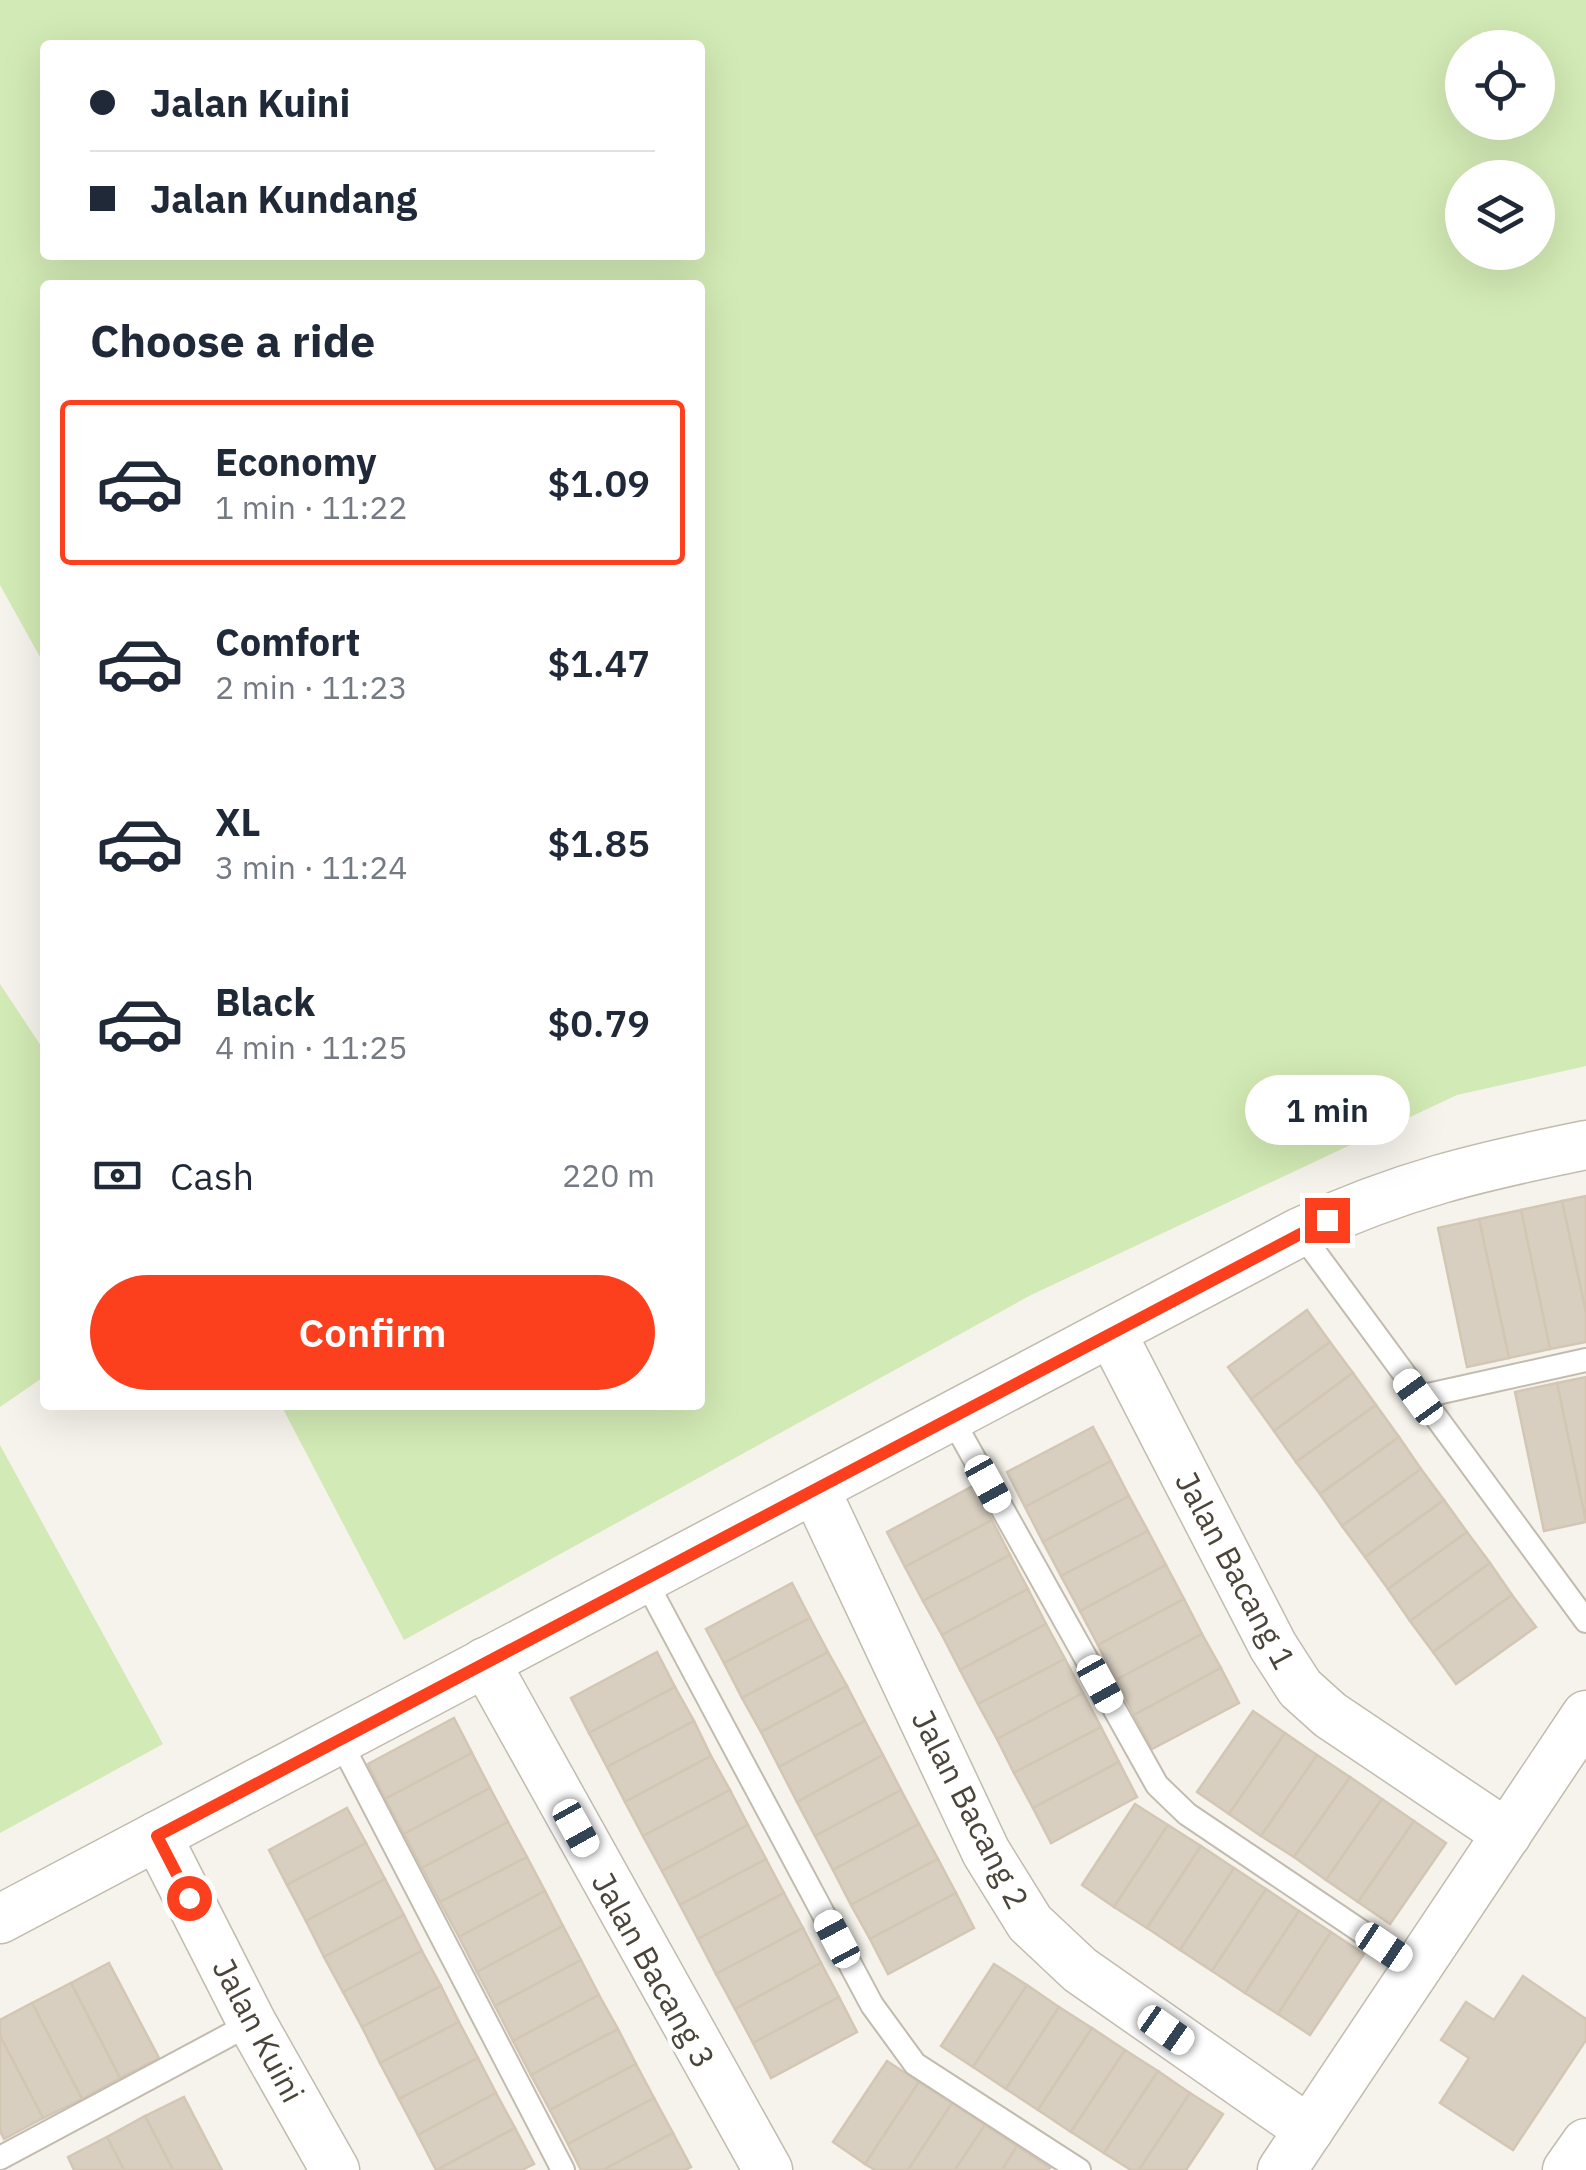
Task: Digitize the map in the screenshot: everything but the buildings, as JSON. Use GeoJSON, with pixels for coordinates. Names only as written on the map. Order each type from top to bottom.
{"type":"FeatureCollection","features":[{"type":"Feature","properties":{"kind":"street"},"geometry":{"type":"LineString","coordinates":[[0,1918],[1300,1232],[1380,1195],[1458,1171],[1586,1146]]}},
{"type":"Feature","properties":{"kind":"street","name":"Jalan Bacang 1"},"geometry":{"type":"LineString","coordinates":[[1111,1332],[1273,1646],[1300,1688],[1330,1715],[1507,1834]]}},
{"type":"Feature","properties":{"kind":"street","name":"Jalan Bacang 2"},"geometry":{"type":"LineString","coordinates":[[815,1488],[986,1852],[1030,1923],[1080,1970],[1309,2130]]}},
{"type":"Feature","properties":{"kind":"street","name":"Jalan Bacang 3"},"geometry":{"type":"LineString","coordinates":[[485,1662],[768,2170]]}},
{"type":"Feature","properties":{"kind":"street"},"geometry":{"type":"LineString","coordinates":[[1282,2170],[1586,1716]]}},
{"type":"Feature","properties":{"kind":"street","name":"Jalan Kuini"},"geometry":{"type":"LineString","coordinates":[[157,1836],[252,2022],[336,2170]]}},
{"type":"Feature","properties":{"kind":"street"},"geometry":{"type":"LineString","coordinates":[[1567,2170],[1586,2143]]}},
{"type":"Feature","properties":{"kind":"lane"},"geometry":{"type":"LineString","coordinates":[[1300,1232],[1586,1621]]}},
{"type":"Feature","properties":{"kind":"lane"},"geometry":{"type":"LineString","coordinates":[[1418,1397],[1586,1360]]}},
{"type":"Feature","properties":{"kind":"lane"},"geometry":{"type":"LineString","coordinates":[[951,1417],[1156,1784],[1186,1814],[1417,1969]]}},
{"type":"Feature","properties":{"kind":"lane"},"geometry":{"type":"LineString","coordinates":[[644,1578],[872,2004],[915,2064],[1079,2170]]}},
{"type":"Feature","properties":{"kind":"lane"},"geometry":{"type":"LineString","coordinates":[[339,1739],[562,2170]]}},
{"type":"Feature","properties":{"kind":"lane"},"geometry":{"type":"LineString","coordinates":[[0,2158],[252,2022]]}},
{"type":"Feature","properties":{"kind":"green space"},"geometry":{"type":"Polygon","coordinates":[[[0,0],[1586,0],[1586,1066],[1457,1095],[1031,1295],[404,1640],[284,1410],[705,1410],[705,280],[40,280],[40,657],[0,585],[0,0]]]}},
{"type":"Feature","properties":{"kind":"green space"},"geometry":{"type":"Polygon","coordinates":[[[0,984],[40,1044],[40,1379],[0,1407],[0,984]]]}},
{"type":"Feature","properties":{"kind":"green space"},"geometry":{"type":"Polygon","coordinates":[[[0,1445],[163,1744],[0,1833],[0,1445]]]}},
{"type":"Feature","properties":{"kind":"route"},"geometry":{"type":"LineString","coordinates":[[189,1898],[157,1836],[1327,1220]]}}]}
